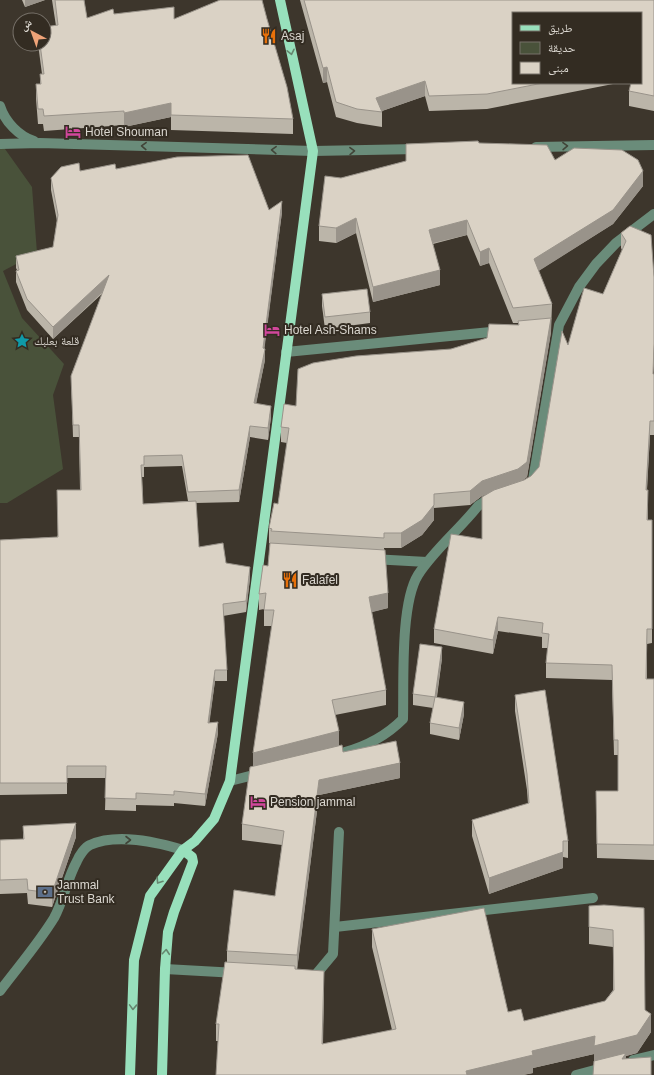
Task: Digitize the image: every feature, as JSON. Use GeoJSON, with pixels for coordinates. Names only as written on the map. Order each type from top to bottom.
{"type":"FeatureCollection","features":[{"type":"Feature","properties":{"kind":"main road"},"geometry":{"type":"LineString","coordinates":[[130,1075],[134,960],[144,918],[150,896],[183,850],[194,841],[214,819],[230,781],[264,552],[286,352],[312,151],[280,0]]}},
{"type":"Feature","properties":{"kind":"main road"},"geometry":{"type":"LineString","coordinates":[[162,1075],[165,969],[168,932],[176,905],[193,862],[192,857],[183,850]]}},
{"type":"Feature","properties":{"kind":"street"},"geometry":{"type":"LineString","coordinates":[[0,106],[12,127],[25,138],[40,143]]}},
{"type":"Feature","properties":{"kind":"street"},"geometry":{"type":"LineString","coordinates":[[0,144],[40,143],[312,151],[432,149]]}},
{"type":"Feature","properties":{"kind":"street"},"geometry":{"type":"LineString","coordinates":[[527,147],[654,145]]}},
{"type":"Feature","properties":{"kind":"street"},"geometry":{"type":"LineString","coordinates":[[520,490],[526,487],[533,480],[555,326],[596,264],[616,243],[654,214]]}},
{"type":"Feature","properties":{"kind":"street"},"geometry":{"type":"LineString","coordinates":[[286,352],[512,330]]}},
{"type":"Feature","properties":{"kind":"street"},"geometry":{"type":"LineString","coordinates":[[335,755],[358,749],[388,734],[403,719],[407,610],[417,577],[427,562],[478,506],[487,500],[506,495]]}},
{"type":"Feature","properties":{"kind":"street"},"geometry":{"type":"LineString","coordinates":[[364,558],[427,562]]}},
{"type":"Feature","properties":{"kind":"street"},"geometry":{"type":"LineString","coordinates":[[230,781],[268,772]]}},
{"type":"Feature","properties":{"kind":"street"},"geometry":{"type":"LineString","coordinates":[[297,977],[313,978],[333,954],[340,832]]}},
{"type":"Feature","properties":{"kind":"street"},"geometry":{"type":"LineString","coordinates":[[0,991],[54,917],[66,894],[71,874],[77,861],[89,845],[105,842],[137,840],[153,842],[183,850]]}},
{"type":"Feature","properties":{"kind":"street"},"geometry":{"type":"LineString","coordinates":[[335,927],[593,898]]}},
{"type":"Feature","properties":{"kind":"street"},"geometry":{"type":"LineString","coordinates":[[165,969],[250,974]]}},
{"type":"Feature","properties":{"kind":"street"},"geometry":{"type":"LineString","coordinates":[[576,1075],[654,1055]]}},
{"type":"Feature","properties":{"kind":"green space","name":"قلعة بعلبك"},"geometry":{"type":"Polygon","coordinates":[[[0,142],[32,187],[37,253],[3,271],[22,318],[64,364],[53,395],[63,469],[7,503],[0,503],[0,142]]]}},
{"type":"Feature","properties":{"kind":"building"},"geometry":{"type":"Polygon","coordinates":[[[55,0],[84,0],[87,18],[113,9],[114,14],[174,7],[174,19],[220,0],[262,0],[287,87],[293,119],[171,115],[171,103],[124,113],[124,111],[44,116],[43,109],[38,109],[36,84],[41,84],[40,74],[44,74],[41,52],[52,52],[52,26],[58,25],[55,0]]]}},
{"type":"Feature","properties":{"kind":"building"},"geometry":{"type":"Polygon","coordinates":[[[304,0],[654,0],[654,96],[629,91],[631,84],[642,84],[642,12],[512,12],[512,84],[538,84],[487,94],[429,96],[425,81],[376,98],[382,112],[357,109],[336,102],[327,67],[323,68],[304,0]]]}},
{"type":"Feature","properties":{"kind":"building"},"geometry":{"type":"Polygon","coordinates":[[[478,141],[479,143],[547,145],[555,160],[574,148],[622,150],[638,160],[643,171],[613,210],[534,259],[552,304],[513,308],[489,248],[480,252],[467,220],[429,230],[440,270],[373,287],[356,218],[336,228],[319,226],[325,176],[341,178],[406,161],[406,144],[478,141]]]}},
{"type":"Feature","properties":{"kind":"building"},"geometry":{"type":"Polygon","coordinates":[[[248,155],[269,210],[282,201],[263,348],[265,349],[254,403],[271,406],[268,428],[250,426],[239,490],[188,492],[182,455],[144,456],[144,465],[141,465],[143,504],[196,501],[199,547],[223,543],[226,563],[250,567],[246,601],[223,604],[227,670],[215,670],[208,723],[218,722],[205,794],[174,791],[174,795],[136,793],[136,799],[105,798],[106,766],[67,766],[67,783],[0,783],[0,540],[58,537],[57,490],[81,490],[79,425],[73,425],[71,376],[109,275],[53,327],[27,299],[16,271],[19,270],[16,256],[53,247],[58,215],[51,178],[61,167],[79,163],[80,171],[115,164],[116,169],[177,157],[248,155]]]}},
{"type":"Feature","properties":{"kind":"building"},"geometry":{"type":"Polygon","coordinates":[[[630,226],[651,235],[654,277],[654,421],[650,421],[646,490],[648,490],[647,520],[652,520],[652,629],[647,629],[646,679],[654,679],[654,845],[597,844],[596,791],[618,791],[618,740],[614,740],[612,665],[546,663],[549,634],[542,633],[543,623],[498,617],[493,640],[434,629],[451,534],[482,539],[482,497],[494,490],[524,480],[531,476],[539,467],[562,331],[568,345],[584,288],[603,294],[626,241],[621,233],[630,226]]]}},
{"type":"Feature","properties":{"kind":"building"},"geometry":{"type":"Polygon","coordinates":[[[367,289],[370,312],[325,317],[322,294],[367,289]]]}},
{"type":"Feature","properties":{"kind":"building"},"geometry":{"type":"Polygon","coordinates":[[[551,318],[527,462],[518,469],[482,481],[470,491],[434,494],[434,505],[422,520],[401,533],[384,533],[384,538],[271,531],[272,529],[269,528],[274,503],[278,504],[289,428],[281,427],[284,404],[296,406],[298,369],[313,363],[356,356],[451,349],[487,338],[489,324],[519,325],[518,321],[551,318]]]}},
{"type":"Feature","properties":{"kind":"building"},"geometry":{"type":"Polygon","coordinates":[[[270,543],[385,550],[388,593],[369,597],[386,690],[332,700],[339,731],[253,753],[274,610],[264,610],[266,593],[259,594],[263,565],[268,566],[270,543]]]}},
{"type":"Feature","properties":{"kind":"building"},"geometry":{"type":"Polygon","coordinates":[[[420,644],[442,647],[435,697],[413,694],[420,644]]]}},
{"type":"Feature","properties":{"kind":"building"},"geometry":{"type":"Polygon","coordinates":[[[545,690],[568,841],[563,841],[563,852],[489,878],[472,820],[529,803],[527,774],[515,695],[545,690]]]}},
{"type":"Feature","properties":{"kind":"building"},"geometry":{"type":"Polygon","coordinates":[[[435,697],[464,702],[459,728],[430,723],[435,697]]]}},
{"type":"Feature","properties":{"kind":"building"},"geometry":{"type":"Polygon","coordinates":[[[396,741],[400,763],[319,780],[297,955],[227,951],[234,890],[275,896],[284,831],[242,824],[250,767],[342,745],[343,752],[396,741]]]}},
{"type":"Feature","properties":{"kind":"building"},"geometry":{"type":"Polygon","coordinates":[[[76,823],[52,893],[28,890],[27,879],[0,880],[0,840],[24,839],[23,826],[76,823]]]}},
{"type":"Feature","properties":{"kind":"building"},"geometry":{"type":"Polygon","coordinates":[[[604,905],[644,908],[645,1010],[651,1014],[637,1035],[594,1046],[595,1036],[532,1051],[533,1055],[466,1071],[467,1075],[216,1075],[219,1024],[216,1024],[225,962],[295,966],[295,969],[324,971],[322,1044],[396,1029],[372,929],[484,908],[508,1012],[521,1009],[524,1021],[605,1001],[614,990],[613,930],[589,927],[589,906],[604,905]]]}},
{"type":"Feature","properties":{"kind":"building"},"geometry":{"type":"Polygon","coordinates":[[[626,1053],[622,1059],[651,1057],[651,1075],[593,1075],[594,1061],[626,1053]]]}},
{"type":"Feature","properties":{"kind":"place","name":"Asaj"},"geometry":{"type":"Point","coordinates":[269,36]}},
{"type":"Feature","properties":{"kind":"place","name":"Hotel Shouman"},"geometry":{"type":"Point","coordinates":[73,132]}},
{"type":"Feature","properties":{"kind":"place","name":"Hotel Ash-Shams"},"geometry":{"type":"Point","coordinates":[272,330]}},
{"type":"Feature","properties":{"kind":"place","name":"قلعة بعلبك"},"geometry":{"type":"Point","coordinates":[22,341]}},
{"type":"Feature","properties":{"kind":"place","name":"Falafel"},"geometry":{"type":"Point","coordinates":[290,580]}},
{"type":"Feature","properties":{"kind":"place","name":"Pension jammal"},"geometry":{"type":"Point","coordinates":[258,802]}},
{"type":"Feature","properties":{"kind":"place","name":"Jammal Trust Bank"},"geometry":{"type":"Point","coordinates":[45,892]}}]}
